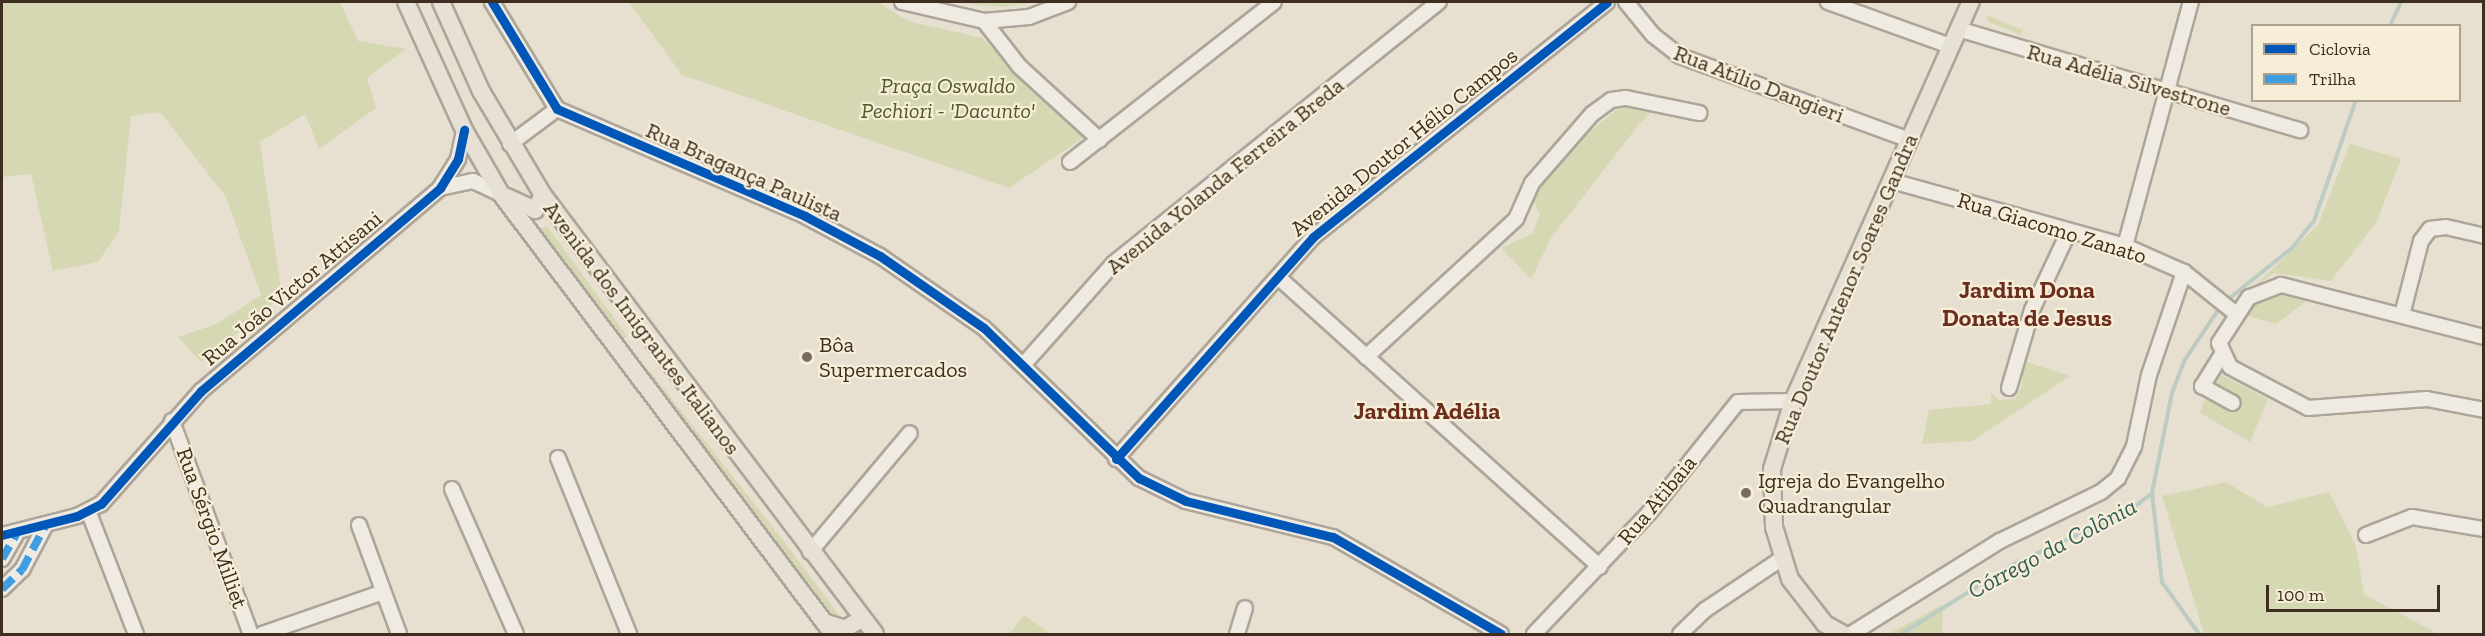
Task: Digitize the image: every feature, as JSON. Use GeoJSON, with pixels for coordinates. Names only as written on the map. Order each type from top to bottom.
{"type":"FeatureCollection","features":[{"type":"Feature","properties":{"kind":"main road","name":"Avenida dos Imigrantes Italianos"},"geometry":{"type":"LineString","coordinates":[[406,2],[464,130],[501,194],[633,366],[828,628]]}},
{"type":"Feature","properties":{"kind":"main road","name":"Avenida dos Imigrantes Italianos"},"geometry":{"type":"LineString","coordinates":[[441,2],[510,144],[543,195],[658,351],[874,634]]}},
{"type":"Feature","properties":{"kind":"main road","name":"Rua Doutor Antenor Soares Gandra"},"geometry":{"type":"LineString","coordinates":[[1843,634],[1825,629],[1800,595],[1781,559],[1772,469],[1793,401],[1971,2]]}},
{"type":"Feature","properties":{"kind":"main road"},"geometry":{"type":"LineString","coordinates":[[501,194],[532,210],[543,195]]}},
{"type":"Feature","properties":{"kind":"main road"},"geometry":{"type":"LineString","coordinates":[[633,366],[640,356],[658,351]]}},
{"type":"Feature","properties":{"kind":"main road"},"geometry":{"type":"LineString","coordinates":[[828,628],[845,629],[861,619]]}},
{"type":"Feature","properties":{"kind":"street"},"geometry":{"type":"LineString","coordinates":[[492,2],[557,109],[510,144]]}},
{"type":"Feature","properties":{"kind":"street"},"geometry":{"type":"LineString","coordinates":[[902,2],[984,21],[1029,17],[1068,2]]}},
{"type":"Feature","properties":{"kind":"street"},"geometry":{"type":"LineString","coordinates":[[1070,162],[1274,2]]}},
{"type":"Feature","properties":{"kind":"street","name":"Avenida Yolanda Ferreira Breda"},"geometry":{"type":"LineString","coordinates":[[1024,364],[1114,263],[1439,2]]}},
{"type":"Feature","properties":{"kind":"street","name":"Avenida Doutor Hélio Campos"},"geometry":{"type":"LineString","coordinates":[[1116,459],[1313,237],[1607,2]]}},
{"type":"Feature","properties":{"kind":"street","name":"Rua Atílio Dangieri"},"geometry":{"type":"LineString","coordinates":[[1626,2],[1660,42],[1680,56],[1909,140]]}},
{"type":"Feature","properties":{"kind":"street"},"geometry":{"type":"LineString","coordinates":[[1828,2],[1950,46]]}},
{"type":"Feature","properties":{"kind":"street"},"geometry":{"type":"LineString","coordinates":[[2125,246],[2192,2]]}},
{"type":"Feature","properties":{"kind":"street"},"geometry":{"type":"LineString","coordinates":[[984,21],[1020,67],[1100,140]]}},
{"type":"Feature","properties":{"kind":"street","name":"Rua Adélia Silvestrone"},"geometry":{"type":"LineString","coordinates":[[1958,29],[2300,130]]}},
{"type":"Feature","properties":{"kind":"street"},"geometry":{"type":"LineString","coordinates":[[1366,357],[1516,219],[1532,183],[1565,140],[1611,100],[1699,113]]}},
{"type":"Feature","properties":{"kind":"street","name":"Rua Bragança Paulista"},"geometry":{"type":"LineString","coordinates":[[557,109],[805,216],[880,256],[968,314],[1024,364],[1116,459],[1139,478],[1186,501],[1333,537],[1501,634]]}},
{"type":"Feature","properties":{"kind":"street"},"geometry":{"type":"LineString","coordinates":[[440,188],[458,159],[464,130]]}},
{"type":"Feature","properties":{"kind":"street","name":"Rua Giacomo Zanato"},"geometry":{"type":"LineString","coordinates":[[1892,181],[2125,246],[2184,272],[2231,310]]}},
{"type":"Feature","properties":{"kind":"street"},"geometry":{"type":"LineString","coordinates":[[440,188],[473,182],[501,194]]}},
{"type":"Feature","properties":{"kind":"street","name":"Rua João Victor Attisani"},"geometry":{"type":"LineString","coordinates":[[89,513],[112,494],[172,421],[440,188]]}},
{"type":"Feature","properties":{"kind":"street"},"geometry":{"type":"LineString","coordinates":[[2402,315],[2421,242],[2430,229],[2446,226],[2484,236]]}},
{"type":"Feature","properties":{"kind":"street"},"geometry":{"type":"LineString","coordinates":[[2009,388],[2032,310],[2069,231]]}},
{"type":"Feature","properties":{"kind":"street"},"geometry":{"type":"LineString","coordinates":[[1851,634],[2000,541],[2101,492],[2118,478],[2134,446],[2149,375],[2184,272]]}},
{"type":"Feature","properties":{"kind":"street"},"geometry":{"type":"LineString","coordinates":[[1278,277],[1600,567]]}},
{"type":"Feature","properties":{"kind":"street"},"geometry":{"type":"LineString","coordinates":[[2233,403],[2202,386],[2221,356],[2219,343],[2231,310],[2249,297],[2281,285],[2484,337]]}},
{"type":"Feature","properties":{"kind":"street"},"geometry":{"type":"LineString","coordinates":[[2221,356],[2251,381],[2308,408],[2451,399],[2484,410]]}},
{"type":"Feature","properties":{"kind":"street","name":"Rua Atibaia"},"geometry":{"type":"LineString","coordinates":[[1534,634],[1600,567],[1738,402],[1793,401]]}},
{"type":"Feature","properties":{"kind":"street","name":"Rua Sérgio Milliet"},"geometry":{"type":"LineString","coordinates":[[172,421],[252,634]]}},
{"type":"Feature","properties":{"kind":"street"},"geometry":{"type":"LineString","coordinates":[[810,552],[910,434]]}},
{"type":"Feature","properties":{"kind":"street"},"geometry":{"type":"LineString","coordinates":[[558,458],[629,634]]}},
{"type":"Feature","properties":{"kind":"street"},"geometry":{"type":"LineString","coordinates":[[453,489],[516,634]]}},
{"type":"Feature","properties":{"kind":"street"},"geometry":{"type":"LineString","coordinates":[[2,535],[89,513],[136,634]]}},
{"type":"Feature","properties":{"kind":"street"},"geometry":{"type":"LineString","coordinates":[[2366,535],[2412,517],[2484,529]]}},
{"type":"Feature","properties":{"kind":"street"},"geometry":{"type":"LineString","coordinates":[[2,589],[22,570],[46,525]]}},
{"type":"Feature","properties":{"kind":"street"},"geometry":{"type":"LineString","coordinates":[[359,525],[399,634]]}},
{"type":"Feature","properties":{"kind":"street"},"geometry":{"type":"LineString","coordinates":[[2,560],[18,531]]}},
{"type":"Feature","properties":{"kind":"street"},"geometry":{"type":"LineString","coordinates":[[1680,634],[1705,610],[1781,559]]}},
{"type":"Feature","properties":{"kind":"street"},"geometry":{"type":"LineString","coordinates":[[262,634],[383,592]]}},
{"type":"Feature","properties":{"kind":"street"},"geometry":{"type":"LineString","coordinates":[[1237,634],[1245,608]]}},
{"type":"Feature","properties":{"kind":"green space"},"geometry":{"type":"Polygon","coordinates":[[[2,2],[340,2],[358,41],[406,49],[367,78],[376,108],[319,149],[305,114],[260,142],[282,297],[201,362],[178,337],[217,324],[261,295],[226,197],[160,112],[131,116],[119,231],[98,262],[53,271],[31,174],[2,177],[2,2]]]}},
{"type":"Feature","properties":{"kind":"green space","name":"Praça Oswaldo Pechiori - 'Dacunto'"},"geometry":{"type":"Polygon","coordinates":[[[629,2],[878,2],[908,21],[982,38],[1083,138],[1009,188],[682,75],[629,2]]]}},
{"type":"Feature","properties":{"kind":"green space"},"geometry":{"type":"Polygon","coordinates":[[[949,2],[1037,2],[1003,7],[949,2]]]}},
{"type":"Feature","properties":{"kind":"green space"},"geometry":{"type":"Polygon","coordinates":[[[1986,15],[2023,30],[2021,35],[1989,22],[1986,15]]]}},
{"type":"Feature","properties":{"kind":"green space"},"geometry":{"type":"Polygon","coordinates":[[[1640,92],[1666,98],[1640,123],[1551,238],[1531,279],[1501,248],[1532,234],[1540,214],[1531,197],[1568,148],[1640,92]]]}},
{"type":"Feature","properties":{"kind":"green space"},"geometry":{"type":"Polygon","coordinates":[[[2350,144],[2401,159],[2377,221],[2331,281],[2274,273],[2253,288],[2318,225],[2350,144]]]}},
{"type":"Feature","properties":{"kind":"green space"},"geometry":{"type":"Polygon","coordinates":[[[547,226],[627,336],[622,340],[538,230],[547,226]]]}},
{"type":"Feature","properties":{"kind":"green space"},"geometry":{"type":"Polygon","coordinates":[[[2280,291],[2309,299],[2276,324],[2241,314],[2248,304],[2280,291]]]}},
{"type":"Feature","properties":{"kind":"green space"},"geometry":{"type":"Polygon","coordinates":[[[2023,361],[2070,376],[1972,441],[1922,444],[1929,410],[1991,404],[1991,392],[1999,400],[2015,399],[2022,386],[2023,361]]]}},
{"type":"Feature","properties":{"kind":"green space"},"geometry":{"type":"Polygon","coordinates":[[[649,370],[786,544],[842,619],[839,623],[644,373],[649,370]]]}},
{"type":"Feature","properties":{"kind":"green space"},"geometry":{"type":"Polygon","coordinates":[[[2214,371],[2268,399],[2250,442],[2200,413],[2214,371]]]}},
{"type":"Feature","properties":{"kind":"green space"},"geometry":{"type":"Polygon","coordinates":[[[2226,482],[2267,507],[2329,492],[2356,546],[2364,594],[2438,634],[2204,634],[2162,496],[2226,482]]]}},
{"type":"Feature","properties":{"kind":"green space"},"geometry":{"type":"Polygon","coordinates":[[[1943,604],[1942,634],[1889,634],[1943,604]]]}},
{"type":"Feature","properties":{"kind":"green space"},"geometry":{"type":"Polygon","coordinates":[[[1024,615],[1051,634],[1009,634],[1024,615]]]}},
{"type":"Feature","properties":{"kind":"waterway","name":"Córrego da Colônia"},"geometry":{"type":"LineString","coordinates":[[2391,24],[2401,2]]}},
{"type":"Feature","properties":{"kind":"waterway","name":"Córrego da Colônia"},"geometry":{"type":"LineString","coordinates":[[2226,301],[2292,248],[2314,221],[2355,102]]}},
{"type":"Feature","properties":{"kind":"waterway","name":"Córrego da Colônia"},"geometry":{"type":"LineString","coordinates":[[1901,634],[2014,564],[2128,512],[2152,493],[2172,393],[2184,361],[2221,306]]}},
{"type":"Feature","properties":{"kind":"waterway"},"geometry":{"type":"LineString","coordinates":[[2152,493],[2162,582],[2199,634]]}},
{"type":"Feature","properties":{"kind":"marked path"},"geometry":{"type":"LineString","coordinates":[[2,589],[22,570],[46,524]]}},
{"type":"Feature","properties":{"kind":"marked path"},"geometry":{"type":"LineString","coordinates":[[2,559],[18,531]]}},
{"type":"Feature","properties":{"kind":"cycle path"},"geometry":{"type":"LineString","coordinates":[[492,2],[557,109],[805,216],[880,256],[984,328],[1139,478],[1186,501],[1333,537],[1501,634]]}},
{"type":"Feature","properties":{"kind":"cycle path"},"geometry":{"type":"LineString","coordinates":[[1116,459],[1313,237],[1607,2]]}},
{"type":"Feature","properties":{"kind":"cycle path"},"geometry":{"type":"LineString","coordinates":[[2,535],[77,516],[101,504],[201,391],[440,188],[458,159],[464,130]]}},
{"type":"Feature","properties":{"kind":"place","name":"Bôa Supermercados"},"geometry":{"type":"Point","coordinates":[807,357]}},
{"type":"Feature","properties":{"kind":"place","name":"Igreja do Evangelho Quadrangular"},"geometry":{"type":"Point","coordinates":[1746,493]}},
{"type":"Feature","properties":{"kind":"district","name":"Jardim Dona Donata de Jesus"},"geometry":{"type":"Point","coordinates":[2027,304]}},
{"type":"Feature","properties":{"kind":"district","name":"Jardim Adélia"},"geometry":{"type":"Point","coordinates":[1427,411]}}]}
